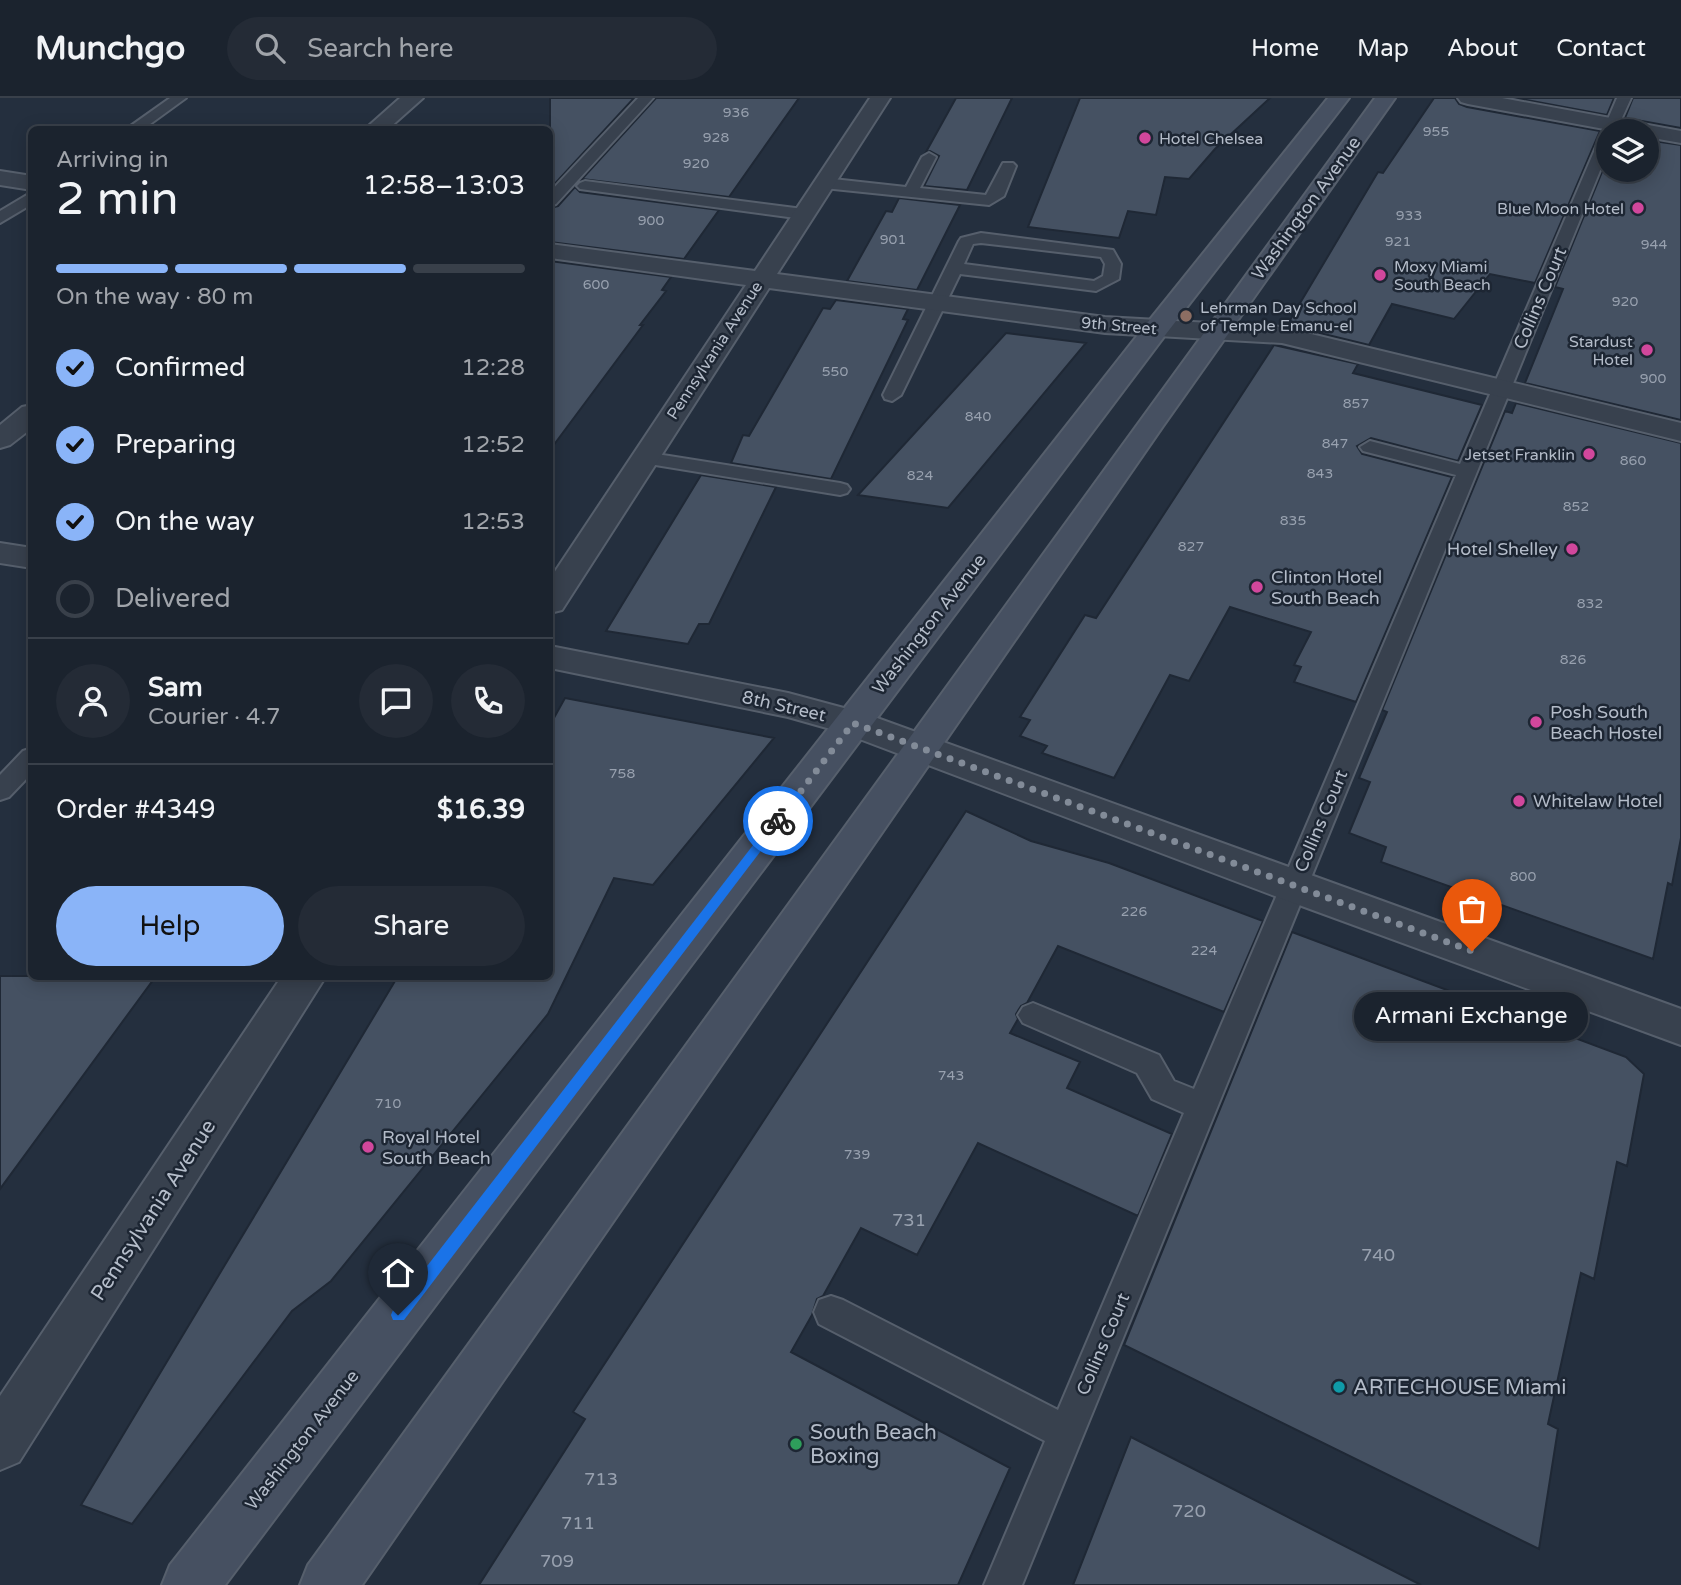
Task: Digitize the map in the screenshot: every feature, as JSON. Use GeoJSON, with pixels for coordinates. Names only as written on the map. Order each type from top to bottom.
{"type":"FeatureCollection","features":[{"type":"Feature","properties":{"kind":"main road","name":"Washington Avenue"},"geometry":{"type":"LineString","coordinates":[[190,1585],[1157,328],[1339,98]]}},
{"type":"Feature","properties":{"kind":"main road","name":"Washington Avenue"},"geometry":{"type":"LineString","coordinates":[[328,1585],[1385,98]]}},
{"type":"Feature","properties":{"kind":"street"},"geometry":{"type":"LineString","coordinates":[[379,126],[413,98]]}},
{"type":"Feature","properties":{"kind":"street","name":"Pennsylvania Avenue"},"geometry":{"type":"LineString","coordinates":[[553,598],[880,98]]}},
{"type":"Feature","properties":{"kind":"street"},"geometry":{"type":"LineString","coordinates":[[1468,98],[1596,127]]}},
{"type":"Feature","properties":{"kind":"street"},"geometry":{"type":"LineString","coordinates":[[1659,135],[1681,137]]}},
{"type":"Feature","properties":{"kind":"street"},"geometry":{"type":"LineString","coordinates":[[0,178],[28,182]]}},
{"type":"Feature","properties":{"kind":"street","name":"9th Street"},"geometry":{"type":"LineString","coordinates":[[553,251],[1105,325],[1282,335],[1681,432]]}},
{"type":"Feature","properties":{"kind":"street"},"geometry":{"type":"LineString","coordinates":[[0,439],[28,416]]}},
{"type":"Feature","properties":{"kind":"street"},"geometry":{"type":"LineString","coordinates":[[0,552],[28,557]]}},
{"type":"Feature","properties":{"kind":"street","name":"8th Street"},"geometry":{"type":"LineString","coordinates":[[553,658],[788,705],[853,723],[1681,1027]]}},
{"type":"Feature","properties":{"kind":"street","name":"Pennsylvania Avenue"},"geometry":{"type":"LineString","coordinates":[[0,1443],[302,980]]}},
{"type":"Feature","properties":{"kind":"lane"},"geometry":{"type":"LineString","coordinates":[[138,126],[179,98]]}},
{"type":"Feature","properties":{"kind":"lane"},"geometry":{"type":"LineString","coordinates":[[553,198],[646,98]]}},
{"type":"Feature","properties":{"kind":"lane","name":"Collins Court"},"geometry":{"type":"LineString","coordinates":[[1615,119],[1624,98]]}},
{"type":"Feature","properties":{"kind":"lane"},"geometry":{"type":"LineString","coordinates":[[910,193],[929,157]]}},
{"type":"Feature","properties":{"kind":"lane","name":"Collins Court"},"geometry":{"type":"LineString","coordinates":[[1003,1585],[1596,164]]}},
{"type":"Feature","properties":{"kind":"lane"},"geometry":{"type":"LineString","coordinates":[[824,183],[989,200],[996,196],[1008,166]]}},
{"type":"Feature","properties":{"kind":"lane"},"geometry":{"type":"LineString","coordinates":[[585,187],[803,214]]}},
{"type":"Feature","properties":{"kind":"lane"},"geometry":{"type":"LineString","coordinates":[[0,218],[28,200]]}},
{"type":"Feature","properties":{"kind":"lane"},"geometry":{"type":"LineString","coordinates":[[892,395],[939,303],[954,268],[967,242],[981,237],[1107,253],[1113,264],[1111,279],[1096,286],[954,268]]}},
{"type":"Feature","properties":{"kind":"lane"},"geometry":{"type":"LineString","coordinates":[[1370,447],[1467,472]]}},
{"type":"Feature","properties":{"kind":"lane"},"geometry":{"type":"LineString","coordinates":[[644,458],[840,489]]}},
{"type":"Feature","properties":{"kind":"lane"},"geometry":{"type":"LineString","coordinates":[[0,791],[28,761]]}},
{"type":"Feature","properties":{"kind":"lane"},"geometry":{"type":"LineString","coordinates":[[1033,1015],[1148,1064],[1163,1090],[1202,1106]]}},
{"type":"Feature","properties":{"kind":"lane"},"geometry":{"type":"LineString","coordinates":[[831,1312],[1066,1433]]}},
{"type":"Feature","properties":{"kind":"building"},"geometry":{"type":"Polygon","coordinates":[[[550,98],[634,98],[553,186],[553,126],[550,126],[550,98]]]}},
{"type":"Feature","properties":{"kind":"building"},"geometry":{"type":"Polygon","coordinates":[[[656,98],[799,98],[729,197],[582,179],[656,98]]]}},
{"type":"Feature","properties":{"kind":"building"},"geometry":{"type":"Polygon","coordinates":[[[956,98],[1012,98],[967,190],[924,186],[939,156],[930,151],[926,152],[956,98]]]}},
{"type":"Feature","properties":{"kind":"building"},"geometry":{"type":"Polygon","coordinates":[[[1080,98],[1270,98],[1215,149],[1189,179],[1165,177],[1156,215],[1128,211],[1119,238],[1028,227],[1080,98]]]}},
{"type":"Feature","properties":{"kind":"building"},"geometry":{"type":"Polygon","coordinates":[[[1434,98],[1455,98],[1459,104],[1467,107],[1596,130],[1596,140],[1535,283],[1490,274],[1454,319],[1392,304],[1369,345],[1287,325],[1378,172],[1383,173],[1434,98]]]}},
{"type":"Feature","properties":{"kind":"building"},"geometry":{"type":"Polygon","coordinates":[[[1516,98],[1614,98],[1607,115],[1516,98]]]}},
{"type":"Feature","properties":{"kind":"building"},"geometry":{"type":"Polygon","coordinates":[[[1633,98],[1681,98],[1681,128],[1659,124],[1659,119],[1625,118],[1633,98]]]}},
{"type":"Feature","properties":{"kind":"building"},"geometry":{"type":"Polygon","coordinates":[[[1659,142],[1681,145],[1681,420],[1525,383],[1563,289],[1555,287],[1598,182],[1659,182],[1659,142]]]}},
{"type":"Feature","properties":{"kind":"building"},"geometry":{"type":"Polygon","coordinates":[[[575,187],[580,192],[719,210],[684,259],[553,242],[553,207],[558,206],[575,187]]]}},
{"type":"Feature","properties":{"kind":"building"},"geometry":{"type":"Polygon","coordinates":[[[899,198],[960,205],[917,290],[847,281],[886,211],[892,212],[899,198]]]}},
{"type":"Feature","properties":{"kind":"building"},"geometry":{"type":"Polygon","coordinates":[[[553,261],[671,277],[662,290],[666,291],[640,325],[643,325],[553,446],[553,261]]]}},
{"type":"Feature","properties":{"kind":"building"},"geometry":{"type":"Polygon","coordinates":[[[836,300],[908,309],[903,319],[908,320],[831,479],[731,463],[743,435],[749,436],[823,308],[830,309],[836,300]]]}},
{"type":"Feature","properties":{"kind":"building"},"geometry":{"type":"Polygon","coordinates":[[[1006,333],[1086,343],[948,508],[858,495],[1006,333]]]}},
{"type":"Feature","properties":{"kind":"building"},"geometry":{"type":"Polygon","coordinates":[[[1274,345],[1358,364],[1353,373],[1482,405],[1458,461],[1371,438],[1357,446],[1362,454],[1452,477],[1356,702],[1294,682],[1301,667],[1294,665],[1311,632],[1230,607],[1189,681],[1170,675],[1114,778],[1042,753],[1047,746],[1020,736],[1030,720],[1020,717],[1085,615],[1096,618],[1274,345]]]}},
{"type":"Feature","properties":{"kind":"building"},"geometry":{"type":"Polygon","coordinates":[[[1516,403],[1681,443],[1681,838],[1672,885],[1668,883],[1653,959],[1381,862],[1386,847],[1349,833],[1370,782],[1359,778],[1387,712],[1382,710],[1505,411],[1512,413],[1516,403]]]}},
{"type":"Feature","properties":{"kind":"building"},"geometry":{"type":"Polygon","coordinates":[[[701,475],[776,487],[709,624],[699,624],[688,644],[606,631],[701,475]]]}},
{"type":"Feature","properties":{"kind":"building","name":"Royal Hotel South Beach"},"geometry":{"type":"Polygon","coordinates":[[[565,698],[774,738],[653,885],[614,878],[548,1014],[331,1281],[292,1311],[132,1524],[81,1505],[396,980],[553,980],[553,720],[565,698]]]}},
{"type":"Feature","properties":{"kind":"building"},"geometry":{"type":"Polygon","coordinates":[[[966,811],[1031,841],[1109,863],[1263,921],[1224,1012],[1058,946],[1027,1003],[1021,1006],[1016,1014],[1018,1019],[1010,1033],[1080,1062],[1067,1088],[1172,1134],[1138,1216],[978,1143],[917,1255],[861,1228],[823,1296],[817,1299],[812,1315],[791,1352],[1010,1468],[958,1585],[479,1585],[585,1419],[573,1412],[966,811]]]}},
{"type":"Feature","properties":{"kind":"building"},"geometry":{"type":"Polygon","coordinates":[[[1292,932],[1626,1057],[1644,1074],[1627,1166],[1617,1162],[1594,1279],[1581,1273],[1548,1424],[1558,1429],[1539,1549],[1124,1345],[1292,932]]]}},
{"type":"Feature","properties":{"kind":"building"},"geometry":{"type":"Polygon","coordinates":[[[0,976],[28,976],[28,980],[153,980],[0,1189],[0,976]]]}},
{"type":"Feature","properties":{"kind":"building"},"geometry":{"type":"Polygon","coordinates":[[[1131,1437],[1421,1585],[1073,1585],[1131,1437]]]}},
{"type":"Feature","properties":{"kind":"way so far"},"geometry":{"type":"LineString","coordinates":[[778,821],[853,723],[1472,951]]}},
{"type":"Feature","properties":{"kind":"place","name":"Hotel Chelsea"},"geometry":{"type":"Point","coordinates":[1145,138]}},
{"type":"Feature","properties":{"kind":"place","name":"Blue Moon Hotel"},"geometry":{"type":"Point","coordinates":[1638,208]}},
{"type":"Feature","properties":{"kind":"place","name":"Moxy Miami South Beach"},"geometry":{"type":"Point","coordinates":[1380,275]}},
{"type":"Feature","properties":{"kind":"place","name":"Lehrman Day School of Temple Emanu-el"},"geometry":{"type":"Point","coordinates":[1186,316]}},
{"type":"Feature","properties":{"kind":"place","name":"Stardust Hotel"},"geometry":{"type":"Point","coordinates":[1647,350]}},
{"type":"Feature","properties":{"kind":"place","name":"Jetset Franklin"},"geometry":{"type":"Point","coordinates":[1589,454]}},
{"type":"Feature","properties":{"kind":"place","name":"Hotel Shelley"},"geometry":{"type":"Point","coordinates":[1572,549]}},
{"type":"Feature","properties":{"kind":"place","name":"Clinton Hotel South Beach"},"geometry":{"type":"Point","coordinates":[1257,587]}},
{"type":"Feature","properties":{"kind":"place","name":"Posh South Beach Hostel"},"geometry":{"type":"Point","coordinates":[1536,722]}},
{"type":"Feature","properties":{"kind":"place","name":"Whitelaw Hotel"},"geometry":{"type":"Point","coordinates":[1519,801]}},
{"type":"Feature","properties":{"kind":"place","name":"Armani Exchange"},"geometry":{"type":"Point","coordinates":[1472,951]}},
{"type":"Feature","properties":{"kind":"place","name":"Royal Hotel South Beach"},"geometry":{"type":"Point","coordinates":[368,1147]}},
{"type":"Feature","properties":{"kind":"place","name":"ARTECHOUSE Miami"},"geometry":{"type":"Point","coordinates":[1339,1387]}},
{"type":"Feature","properties":{"kind":"place","name":"South Beach Boxing"},"geometry":{"type":"Point","coordinates":[796,1444]}},
{"type":"Feature","properties":{"kind":"route"},"geometry":{"type":"LineString","coordinates":[[398,1315],[778,821]]}}]}
